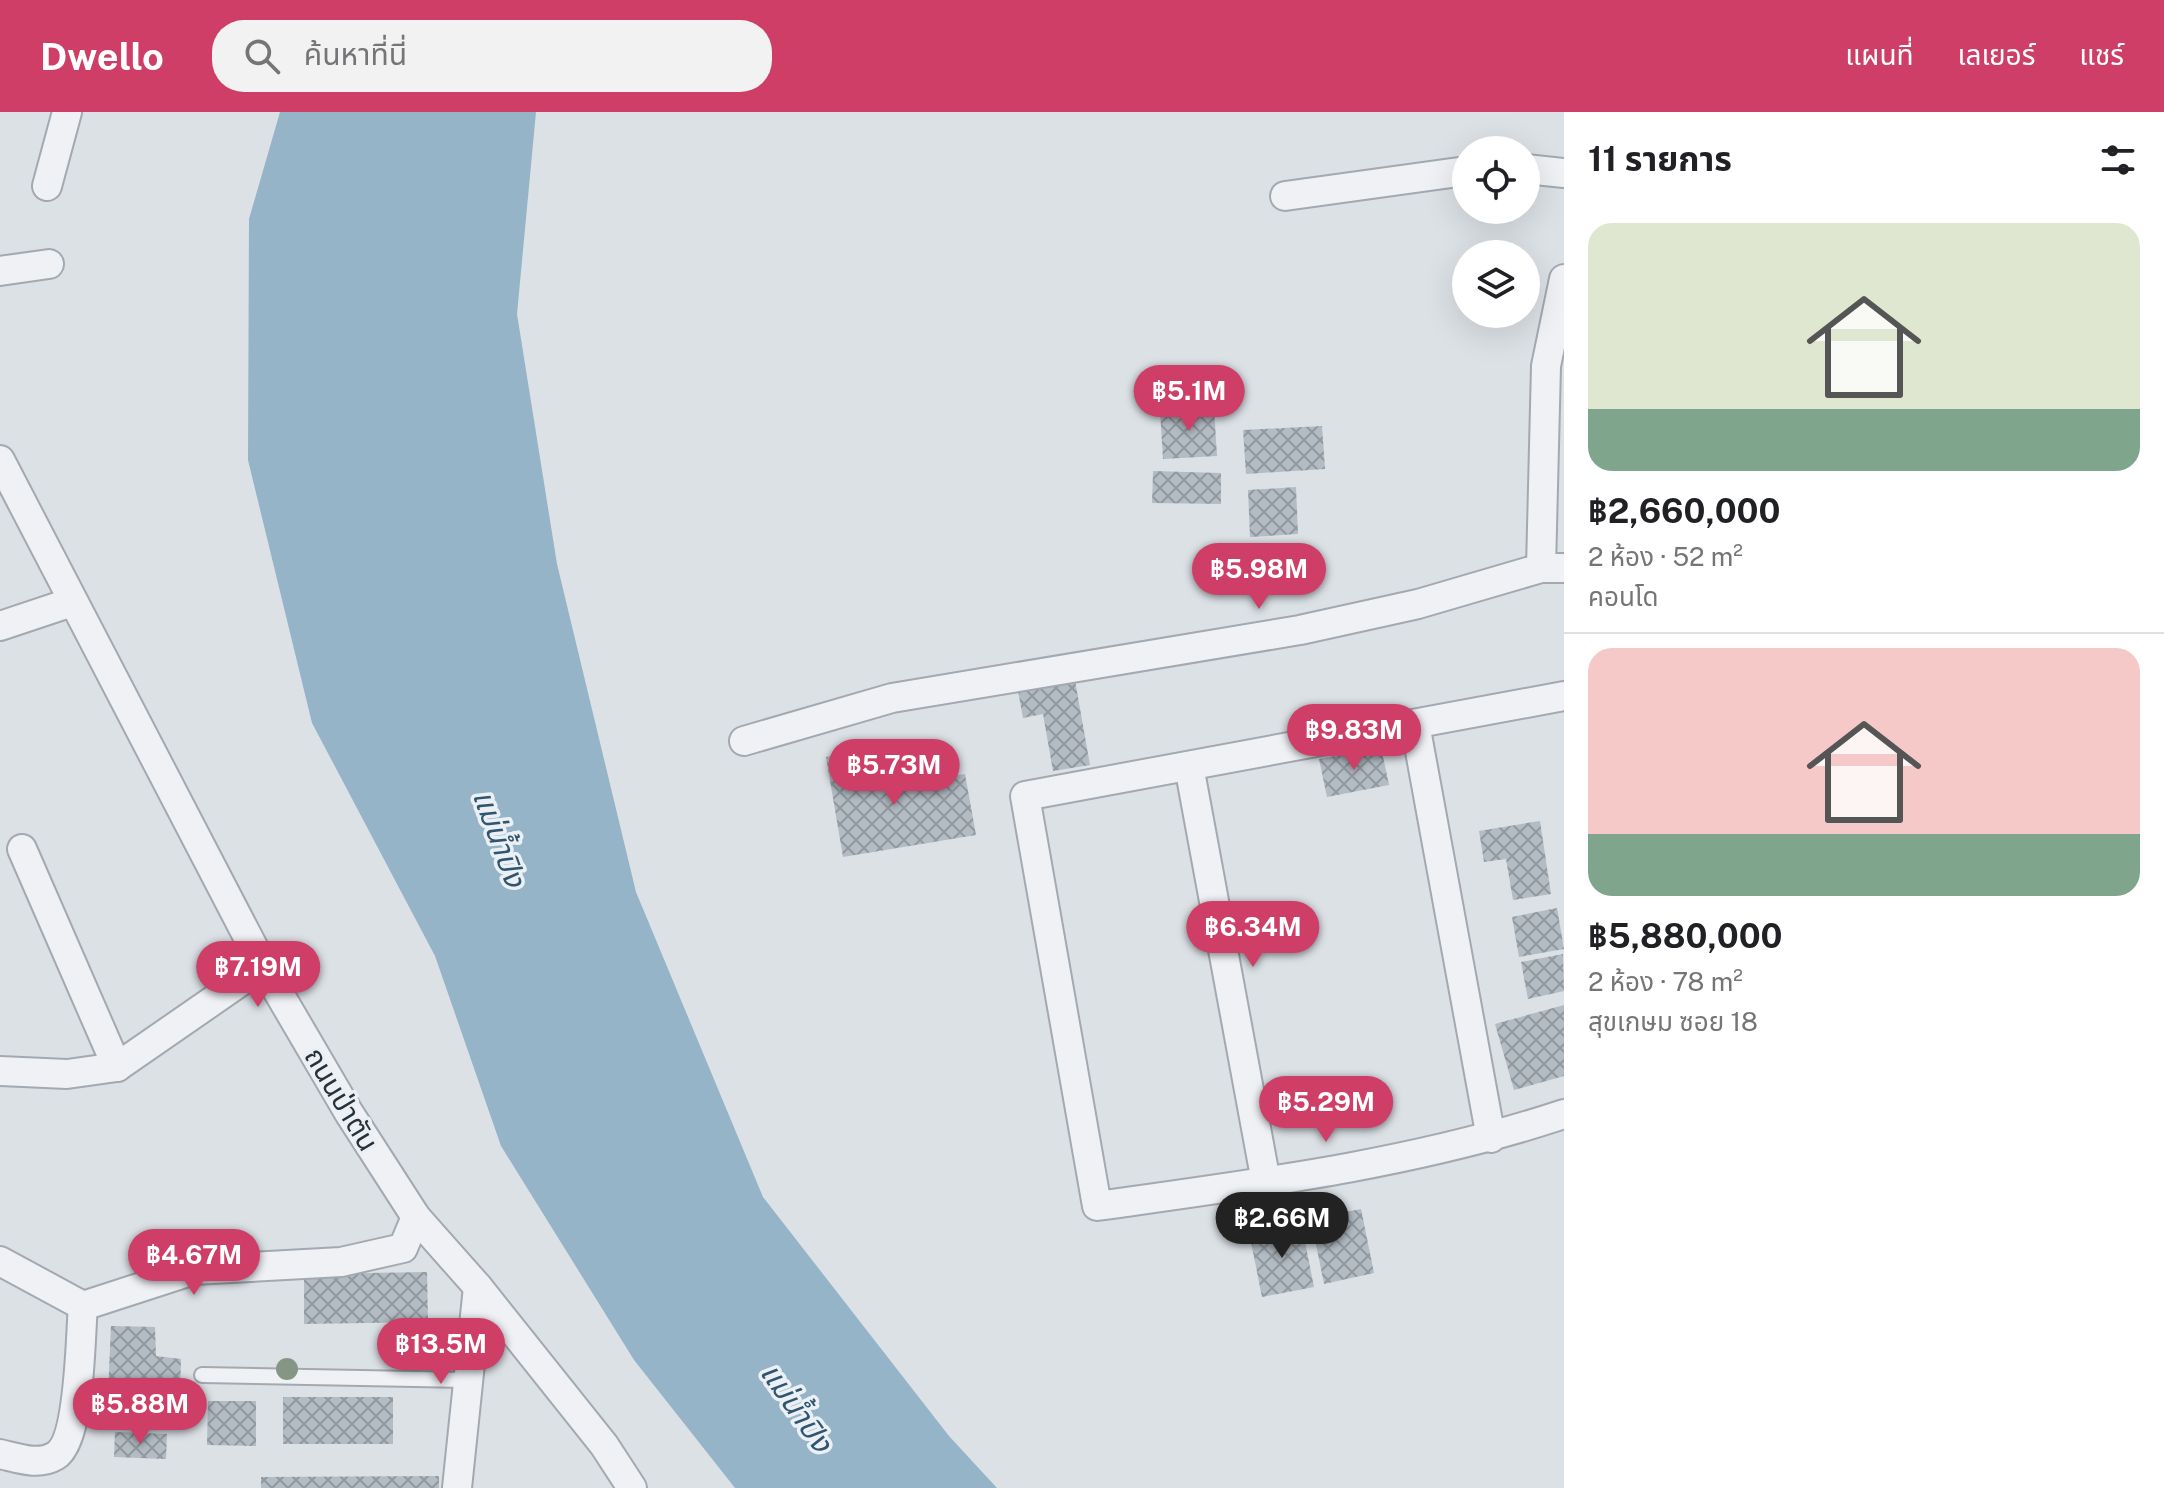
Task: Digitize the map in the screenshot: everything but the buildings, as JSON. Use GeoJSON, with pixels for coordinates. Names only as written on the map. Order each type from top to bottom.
{"type":"FeatureCollection","features":[{"type":"Feature","properties":{"kind":"street"},"geometry":{"type":"LineString","coordinates":[[47,186],[67,112]]}},
{"type":"Feature","properties":{"kind":"street"},"geometry":{"type":"LineString","coordinates":[[1540,170],[1564,173]]}},
{"type":"Feature","properties":{"kind":"street"},"geometry":{"type":"LineString","coordinates":[[1285,196],[1452,173]]}},
{"type":"Feature","properties":{"kind":"street"},"geometry":{"type":"LineString","coordinates":[[0,271],[49,264]]}},
{"type":"Feature","properties":{"kind":"street"},"geometry":{"type":"LineString","coordinates":[[744,741],[892,698],[1300,630],[1418,604],[1552,568],[1556,357],[1564,279]]}},
{"type":"Feature","properties":{"kind":"street","name":"ถนนป่าตัน"},"geometry":{"type":"LineString","coordinates":[[0,460],[263,966],[349,1113],[416,1217],[478,1287],[604,1445],[632,1488]]}},
{"type":"Feature","properties":{"kind":"street"},"geometry":{"type":"LineString","coordinates":[[0,626],[72,602]]}},
{"type":"Feature","properties":{"kind":"street"},"geometry":{"type":"LineString","coordinates":[[1564,696],[1025,796],[1097,1206],[1266,1182],[1491,1138],[1564,1114]]}},
{"type":"Feature","properties":{"kind":"street"},"geometry":{"type":"LineString","coordinates":[[1415,724],[1491,1138]]}},
{"type":"Feature","properties":{"kind":"street"},"geometry":{"type":"LineString","coordinates":[[1189,766],[1266,1182]]}},
{"type":"Feature","properties":{"kind":"street"},"geometry":{"type":"LineString","coordinates":[[22,849],[117,1067]]}},
{"type":"Feature","properties":{"kind":"street"},"geometry":{"type":"LineString","coordinates":[[0,1071],[67,1074],[117,1067],[263,966]]}},
{"type":"Feature","properties":{"kind":"street"},"geometry":{"type":"LineString","coordinates":[[0,1261],[83,1306],[194,1270],[341,1262],[403,1248],[416,1217]]}},
{"type":"Feature","properties":{"kind":"street"},"geometry":{"type":"LineString","coordinates":[[457,1488],[478,1287]]}},
{"type":"Feature","properties":{"kind":"street"},"geometry":{"type":"LineString","coordinates":[[0,1454],[40,1462],[58,1455],[72,1429],[83,1306]]}},
{"type":"Feature","properties":{"kind":"lane"},"geometry":{"type":"LineString","coordinates":[[202,1375],[468,1380]]}},
{"type":"Feature","properties":{"kind":"water","name":"แม่น้ำปิง"},"geometry":{"type":"Polygon","coordinates":[[[280,112],[536,112],[517,314],[557,564],[636,892],[763,1197],[949,1436],[997,1488],[735,1488],[634,1360],[501,1146],[435,956],[312,723],[248,460],[249,219],[280,112]]]}}]}
